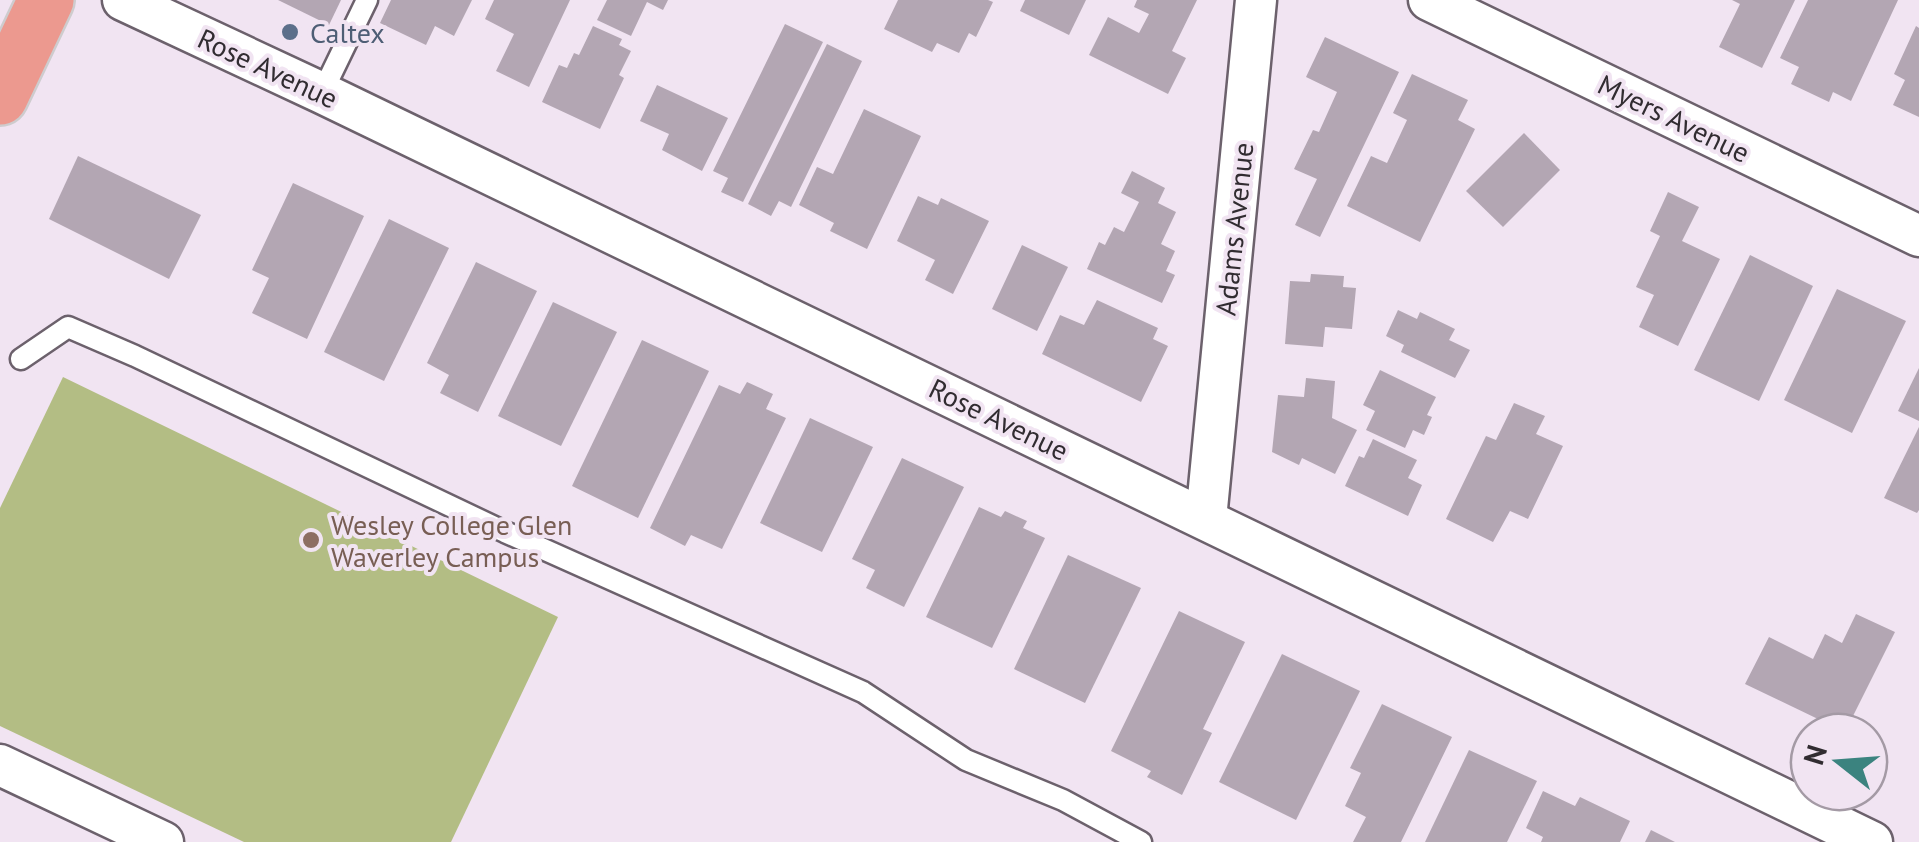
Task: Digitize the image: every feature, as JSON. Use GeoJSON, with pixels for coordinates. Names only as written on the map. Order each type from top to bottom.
{"type":"FeatureCollection","features":[{"type":"Feature","properties":{"kind":"main road"},"geometry":{"type":"LineString","coordinates":[[0,97],[46,0]]}},
{"type":"Feature","properties":{"kind":"street","name":"Rose Avenue"},"geometry":{"type":"LineString","coordinates":[[124,0],[1872,842]]}},
{"type":"Feature","properties":{"kind":"street","name":"Adams Avenue"},"geometry":{"type":"LineString","coordinates":[[1206,519],[1256,0]]}},
{"type":"Feature","properties":{"kind":"street","name":"Myers Avenue"},"geometry":{"type":"LineString","coordinates":[[1429,0],[1919,236]]}},
{"type":"Feature","properties":{"kind":"street"},"geometry":{"type":"LineString","coordinates":[[0,764],[163,842]]}},
{"type":"Feature","properties":{"kind":"lane"},"geometry":{"type":"LineString","coordinates":[[322,93],[367,0]]}},
{"type":"Feature","properties":{"kind":"lane"},"geometry":{"type":"LineString","coordinates":[[21,359],[68,327],[136,356],[505,532],[864,692],[966,760],[1063,800],[1141,842]]}},
{"type":"Feature","properties":{"kind":"green space"},"geometry":{"type":"Polygon","coordinates":[[[63,377],[558,617],[451,842],[244,842],[0,726],[0,508],[63,377]]]}},
{"type":"Feature","properties":{"kind":"building"},"geometry":{"type":"Polygon","coordinates":[[[278,0],[341,0],[329,25],[278,0]]]}},
{"type":"Feature","properties":{"kind":"building"},"geometry":{"type":"Polygon","coordinates":[[[391,0],[472,0],[454,36],[435,26],[426,45],[380,23],[391,0]]]}},
{"type":"Feature","properties":{"kind":"building"},"geometry":{"type":"Polygon","coordinates":[[[494,0],[570,0],[529,87],[496,71],[514,34],[485,19],[494,0]]]}},
{"type":"Feature","properties":{"kind":"building"},"geometry":{"type":"Polygon","coordinates":[[[607,0],[668,0],[663,10],[647,2],[631,36],[597,20],[607,0]]]}},
{"type":"Feature","properties":{"kind":"building"},"geometry":{"type":"Polygon","coordinates":[[[898,0],[993,2],[976,37],[969,33],[959,53],[937,43],[932,52],[884,29],[898,0]]]}},
{"type":"Feature","properties":{"kind":"building"},"geometry":{"type":"Polygon","coordinates":[[[1025,0],[1086,0],[1069,35],[1020,11],[1025,0]]]}},
{"type":"Feature","properties":{"kind":"building"},"geometry":{"type":"Polygon","coordinates":[[[1137,0],[1197,0],[1172,51],[1186,58],[1168,94],[1089,55],[1108,17],[1139,33],[1149,14],[1134,7],[1137,0]]]}},
{"type":"Feature","properties":{"kind":"building"},"geometry":{"type":"Polygon","coordinates":[[[1732,0],[1795,0],[1762,68],[1719,47],[1740,4],[1732,0]]]}},
{"type":"Feature","properties":{"kind":"building"},"geometry":{"type":"Polygon","coordinates":[[[1808,0],[1898,0],[1851,101],[1833,92],[1829,102],[1791,84],[1799,67],[1780,58],[1808,0]]]}},
{"type":"Feature","properties":{"kind":"building"},"geometry":{"type":"Polygon","coordinates":[[[785,24],[823,42],[743,202],[721,192],[728,178],[713,171],[785,24]]]}},
{"type":"Feature","properties":{"kind":"building"},"geometry":{"type":"Polygon","coordinates":[[[593,26],[622,39],[619,45],[631,51],[619,75],[624,78],[600,129],[542,102],[559,65],[567,68],[574,53],[579,55],[593,26]]]}},
{"type":"Feature","properties":{"kind":"building"},"geometry":{"type":"Polygon","coordinates":[[[1916,26],[1919,117],[1893,105],[1905,80],[1894,74],[1916,26]]]}},
{"type":"Feature","properties":{"kind":"building"},"geometry":{"type":"Polygon","coordinates":[[[1325,37],[1399,72],[1320,237],[1295,225],[1317,179],[1294,169],[1313,130],[1319,132],[1337,92],[1306,77],[1325,37]]]}},
{"type":"Feature","properties":{"kind":"building"},"geometry":{"type":"Polygon","coordinates":[[[827,44],[862,61],[791,207],[779,201],[771,216],[748,204],[827,44]]]}},
{"type":"Feature","properties":{"kind":"building"},"geometry":{"type":"Polygon","coordinates":[[[1412,74],[1468,100],[1458,120],[1475,129],[1420,242],[1347,206],[1371,156],[1387,163],[1407,120],[1393,113],[1412,74]]]}},
{"type":"Feature","properties":{"kind":"building"},"geometry":{"type":"Polygon","coordinates":[[[657,85],[728,118],[702,171],[662,150],[669,134],[640,121],[657,85]]]}},
{"type":"Feature","properties":{"kind":"building"},"geometry":{"type":"Polygon","coordinates":[[[864,109],[921,136],[867,249],[830,231],[834,223],[799,205],[817,167],[833,174],[864,109]]]}},
{"type":"Feature","properties":{"kind":"building"},"geometry":{"type":"Polygon","coordinates":[[[1524,133],[1560,170],[1503,227],[1466,191],[1524,133]]]}},
{"type":"Feature","properties":{"kind":"building"},"geometry":{"type":"Polygon","coordinates":[[[78,156],[201,215],[169,279],[49,219],[78,156]]]}},
{"type":"Feature","properties":{"kind":"building"},"geometry":{"type":"Polygon","coordinates":[[[1132,171],[1165,188],[1158,203],[1176,212],[1161,244],[1175,251],[1166,271],[1175,275],[1162,303],[1087,269],[1099,242],[1105,245],[1114,227],[1124,232],[1139,202],[1121,193],[1132,171]]]}},
{"type":"Feature","properties":{"kind":"building"},"geometry":{"type":"Polygon","coordinates":[[[293,183],[364,216],[307,339],[252,313],[269,278],[252,270],[293,183]]]}},
{"type":"Feature","properties":{"kind":"building"},"geometry":{"type":"Polygon","coordinates":[[[1668,192],[1699,207],[1682,241],[1720,259],[1678,346],[1639,327],[1654,295],[1636,287],[1660,236],[1650,231],[1668,192]]]}},
{"type":"Feature","properties":{"kind":"building"},"geometry":{"type":"Polygon","coordinates":[[[918,196],[938,205],[941,198],[989,221],[953,294],[925,280],[935,260],[897,241],[918,196]]]}},
{"type":"Feature","properties":{"kind":"building"},"geometry":{"type":"Polygon","coordinates":[[[389,219],[449,248],[384,381],[324,352],[389,219]]]}},
{"type":"Feature","properties":{"kind":"building"},"geometry":{"type":"Polygon","coordinates":[[[1022,245],[1068,267],[1037,331],[992,309],[1022,245]]]}},
{"type":"Feature","properties":{"kind":"building"},"geometry":{"type":"Polygon","coordinates":[[[1750,255],[1813,286],[1759,401],[1694,370],[1750,255]]]}},
{"type":"Feature","properties":{"kind":"building"},"geometry":{"type":"Polygon","coordinates":[[[476,262],[537,291],[478,412],[440,393],[449,375],[427,363],[476,262]]]}},
{"type":"Feature","properties":{"kind":"building"},"geometry":{"type":"Polygon","coordinates":[[[1311,274],[1344,276],[1343,287],[1356,288],[1352,329],[1325,327],[1323,347],[1285,344],[1290,281],[1310,282],[1311,274]]]}},
{"type":"Feature","properties":{"kind":"building"},"geometry":{"type":"Polygon","coordinates":[[[1837,289],[1906,321],[1852,433],[1784,400],[1837,289]]]}},
{"type":"Feature","properties":{"kind":"building"},"geometry":{"type":"Polygon","coordinates":[[[1097,300],[1158,328],[1153,339],[1168,346],[1141,402],[1042,354],[1060,315],[1084,325],[1097,300]]]}},
{"type":"Feature","properties":{"kind":"building"},"geometry":{"type":"Polygon","coordinates":[[[553,302],[617,332],[561,446],[498,416],[553,302]]]}},
{"type":"Feature","properties":{"kind":"building"},"geometry":{"type":"Polygon","coordinates":[[[1398,310],[1417,319],[1420,312],[1455,329],[1449,340],[1470,350],[1455,378],[1401,352],[1404,345],[1386,336],[1398,310]]]}},
{"type":"Feature","properties":{"kind":"building"},"geometry":{"type":"Polygon","coordinates":[[[642,340],[709,371],[638,518],[572,486],[642,340]]]}},
{"type":"Feature","properties":{"kind":"building"},"geometry":{"type":"Polygon","coordinates":[[[1919,368],[1919,421],[1898,411],[1919,368]]]}},
{"type":"Feature","properties":{"kind":"building"},"geometry":{"type":"Polygon","coordinates":[[[1380,370],[1436,397],[1427,415],[1432,417],[1424,435],[1413,430],[1405,448],[1366,430],[1375,411],[1363,405],[1380,370]]]}},
{"type":"Feature","properties":{"kind":"building"},"geometry":{"type":"Polygon","coordinates":[[[1306,378],[1335,381],[1332,418],[1357,430],[1335,474],[1302,458],[1299,465],[1272,452],[1278,395],[1304,397],[1306,378]]]}},
{"type":"Feature","properties":{"kind":"building"},"geometry":{"type":"Polygon","coordinates":[[[747,382],[773,394],[766,409],[786,418],[722,549],[691,535],[685,546],[650,528],[719,385],[740,394],[747,382]]]}},
{"type":"Feature","properties":{"kind":"building"},"geometry":{"type":"Polygon","coordinates":[[[1514,403],[1545,416],[1536,434],[1563,446],[1528,519],[1510,511],[1493,542],[1446,519],[1486,436],[1496,440],[1514,403]]]}},
{"type":"Feature","properties":{"kind":"building"},"geometry":{"type":"Polygon","coordinates":[[[810,418],[873,447],[822,552],[760,523],[810,418]]]}},
{"type":"Feature","properties":{"kind":"building"},"geometry":{"type":"Polygon","coordinates":[[[1919,427],[1919,510],[1917,513],[1884,498],[1919,427]]]}},
{"type":"Feature","properties":{"kind":"building"},"geometry":{"type":"Polygon","coordinates":[[[1373,439],[1417,460],[1408,478],[1422,485],[1408,516],[1345,486],[1359,456],[1364,458],[1373,439]]]}},
{"type":"Feature","properties":{"kind":"building"},"geometry":{"type":"Polygon","coordinates":[[[902,458],[964,487],[904,607],[866,588],[875,570],[852,559],[902,458]]]}},
{"type":"Feature","properties":{"kind":"building"},"geometry":{"type":"Polygon","coordinates":[[[979,507],[1001,517],[1005,511],[1027,521],[1023,528],[1045,538],[992,648],[926,617],[979,507]]]}},
{"type":"Feature","properties":{"kind":"building"},"geometry":{"type":"Polygon","coordinates":[[[1068,555],[1141,588],[1085,703],[1014,669],[1068,555]]]}},
{"type":"Feature","properties":{"kind":"building"},"geometry":{"type":"Polygon","coordinates":[[[1179,611],[1245,642],[1203,729],[1212,733],[1182,795],[1147,777],[1151,771],[1111,751],[1179,611]]]}},
{"type":"Feature","properties":{"kind":"building"},"geometry":{"type":"Polygon","coordinates":[[[1856,614],[1895,632],[1855,712],[1803,712],[1745,684],[1769,637],[1813,659],[1825,634],[1842,643],[1856,614]]]}},
{"type":"Feature","properties":{"kind":"building"},"geometry":{"type":"Polygon","coordinates":[[[1282,654],[1360,691],[1296,820],[1219,782],[1282,654]]]}},
{"type":"Feature","properties":{"kind":"building"},"geometry":{"type":"Polygon","coordinates":[[[1382,704],[1452,737],[1401,842],[1353,842],[1366,817],[1345,806],[1361,773],[1350,768],[1382,704]]]}},
{"type":"Feature","properties":{"kind":"building"},"geometry":{"type":"Polygon","coordinates":[[[1469,750],[1537,781],[1507,842],[1425,842],[1469,750]]]}},
{"type":"Feature","properties":{"kind":"building"},"geometry":{"type":"Polygon","coordinates":[[[1543,791],[1575,806],[1580,797],[1630,821],[1620,842],[1541,842],[1543,837],[1526,828],[1543,791]]]}},
{"type":"Feature","properties":{"kind":"building"},"geometry":{"type":"Polygon","coordinates":[[[1651,830],[1675,842],[1645,842],[1651,830]]]}},
{"type":"Feature","properties":{"kind":"place","name":"Caltex"},"geometry":{"type":"Point","coordinates":[290,32]}},
{"type":"Feature","properties":{"kind":"place","name":"Wesley College Glen Waverley Campus"},"geometry":{"type":"Point","coordinates":[311,540]}}]}
